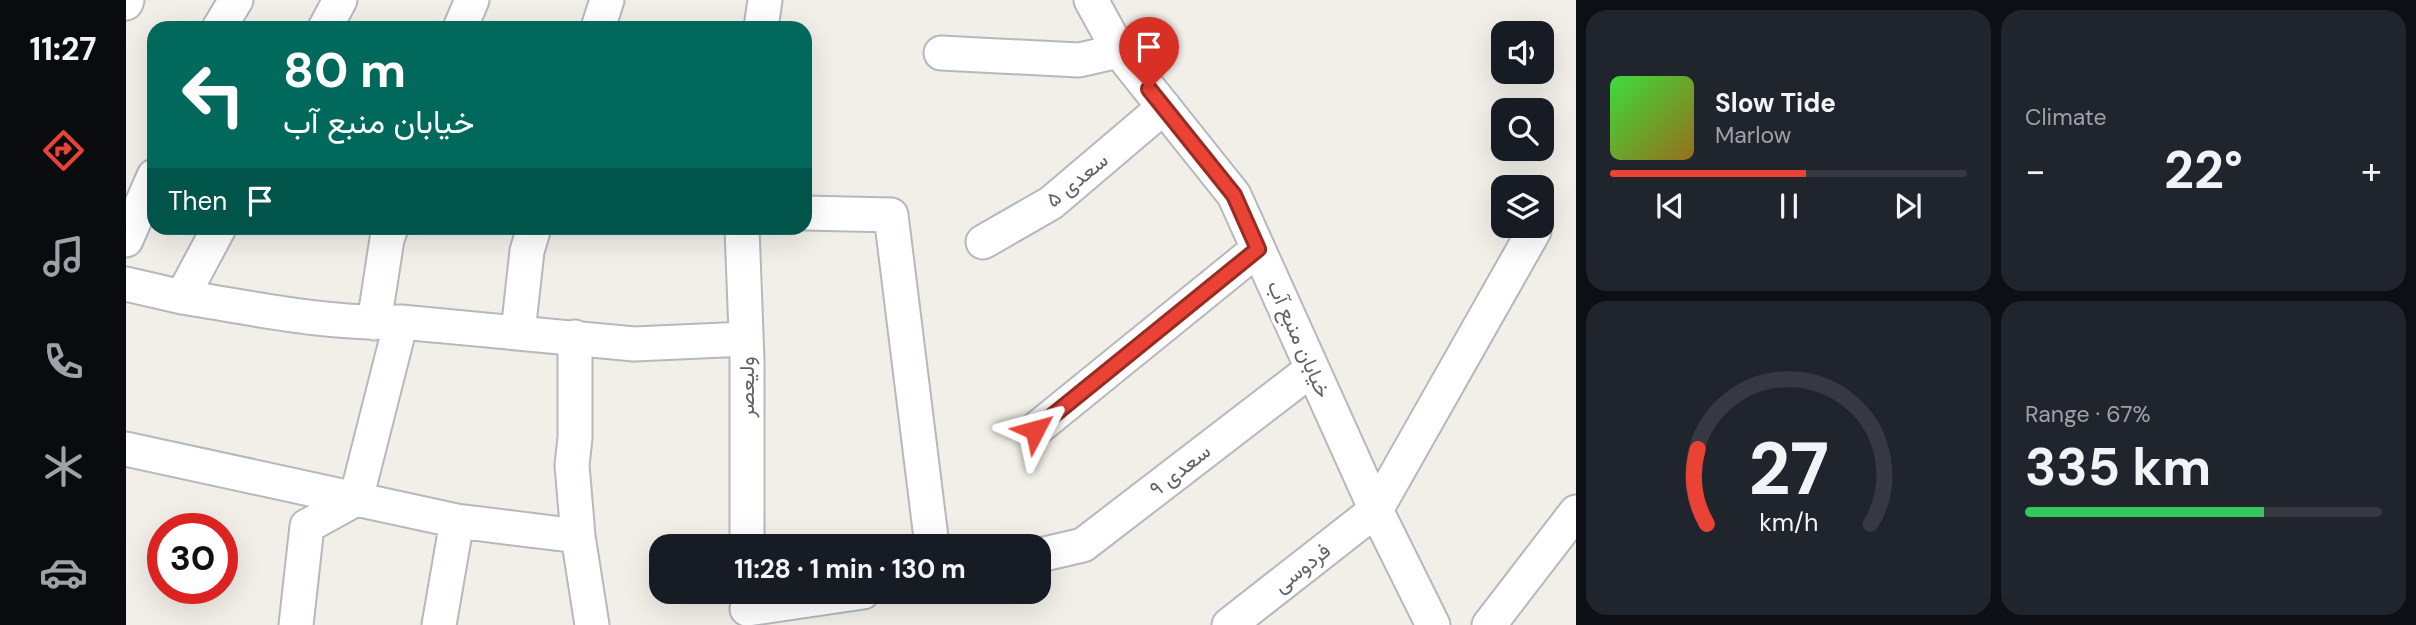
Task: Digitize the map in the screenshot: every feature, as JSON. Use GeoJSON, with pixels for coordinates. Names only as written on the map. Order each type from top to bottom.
{"type":"FeatureCollection","features":[{"type":"Feature","properties":{"kind":"street"},"geometry":{"type":"LineString","coordinates":[[223,21],[236,0]]}},
{"type":"Feature","properties":{"kind":"street"},"geometry":{"type":"LineString","coordinates":[[329,21],[340,0]]}},
{"type":"Feature","properties":{"kind":"street"},"geometry":{"type":"LineString","coordinates":[[463,21],[472,0]]}},
{"type":"Feature","properties":{"kind":"street"},"geometry":{"type":"LineString","coordinates":[[600,21],[607,0]]}},
{"type":"Feature","properties":{"kind":"street"},"geometry":{"type":"LineString","coordinates":[[762,21],[765,0]]}},
{"type":"Feature","properties":{"kind":"street","name":"خیابان منبع آب"},"geometry":{"type":"LineString","coordinates":[[1091,0],[1119,51],[1234,195],[1376,510],[1433,625]]}},
{"type":"Feature","properties":{"kind":"street"},"geometry":{"type":"LineString","coordinates":[[941,53],[1079,60],[1119,51]]}},
{"type":"Feature","properties":{"kind":"street","name":"سعدی ۵"},"geometry":{"type":"LineString","coordinates":[[983,242],[1051,203],[1164,107]]}},
{"type":"Feature","properties":{"kind":"street"},"geometry":{"type":"LineString","coordinates":[[126,240],[147,192]]}},
{"type":"Feature","properties":{"kind":"street"},"geometry":{"type":"LineString","coordinates":[[812,214],[891,215],[931,534]]}},
{"type":"Feature","properties":{"kind":"street"},"geometry":{"type":"LineString","coordinates":[[182,297],[215,235]]}},
{"type":"Feature","properties":{"kind":"street"},"geometry":{"type":"LineString","coordinates":[[356,499],[388,323],[388,235]]}},
{"type":"Feature","properties":{"kind":"street"},"geometry":{"type":"LineString","coordinates":[[519,332],[527,251],[532,235]]}},
{"type":"Feature","properties":{"kind":"street","name":"ولیعصر"},"geometry":{"type":"LineString","coordinates":[[742,235],[746,339],[747,534]]}},
{"type":"Feature","properties":{"kind":"street"},"geometry":{"type":"LineString","coordinates":[[1376,510],[1530,238]]}},
{"type":"Feature","properties":{"kind":"street"},"geometry":{"type":"LineString","coordinates":[[1035,430],[1258,249]]}},
{"type":"Feature","properties":{"kind":"street"},"geometry":{"type":"LineString","coordinates":[[126,284],[260,310],[388,323],[519,332],[634,344],[746,339]]}},
{"type":"Feature","properties":{"kind":"street"},"geometry":{"type":"LineString","coordinates":[[575,337],[575,438],[572,466],[578,536],[592,625]]}},
{"type":"Feature","properties":{"kind":"street","name":"سعدی ۹"},"geometry":{"type":"LineString","coordinates":[[1051,552],[1083,545],[1312,369]]}},
{"type":"Feature","properties":{"kind":"street"},"geometry":{"type":"LineString","coordinates":[[126,449],[457,521],[578,536]]}},
{"type":"Feature","properties":{"kind":"street"},"geometry":{"type":"LineString","coordinates":[[296,625],[307,526],[356,499]]}},
{"type":"Feature","properties":{"kind":"street","name":"فردوسی"},"geometry":{"type":"LineString","coordinates":[[1229,625],[1376,510]]}},
{"type":"Feature","properties":{"kind":"street"},"geometry":{"type":"LineString","coordinates":[[1489,625],[1576,512]]}},
{"type":"Feature","properties":{"kind":"street"},"geometry":{"type":"LineString","coordinates":[[439,625],[457,521]]}},
{"type":"Feature","properties":{"kind":"street"},"geometry":{"type":"LineString","coordinates":[[747,608],[776,604]]}},
{"type":"Feature","properties":{"kind":"route"},"geometry":{"type":"LineString","coordinates":[[1035,430],[1258,249],[1234,195],[1149,89]]}}]}
